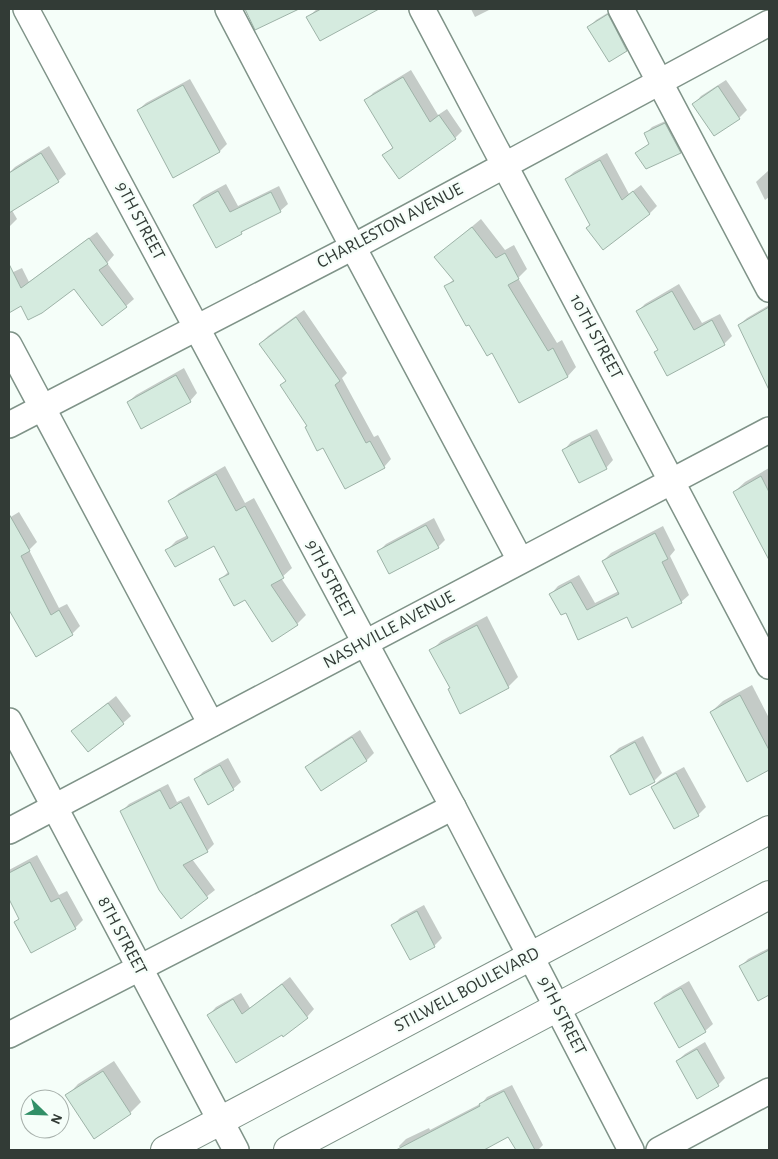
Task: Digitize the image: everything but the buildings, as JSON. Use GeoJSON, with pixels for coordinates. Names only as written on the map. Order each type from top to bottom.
{"type":"FeatureCollection","features":[{"type":"Feature","properties":{"kind":"main road","name":"STILWELL BOULEVARD"},"geometry":{"type":"LineString","coordinates":[[165,1150],[769,830]]}},
{"type":"Feature","properties":{"kind":"main road"},"geometry":{"type":"LineString","coordinates":[[288,1150],[769,895]]}},
{"type":"Feature","properties":{"kind":"street"},"geometry":{"type":"LineString","coordinates":[[228,9],[520,560]]}},
{"type":"Feature","properties":{"kind":"street","name":"10TH STREET"},"geometry":{"type":"LineString","coordinates":[[422,9],[769,666]]}},
{"type":"Feature","properties":{"kind":"street"},"geometry":{"type":"LineString","coordinates":[[621,9],[769,289]]}},
{"type":"Feature","properties":{"kind":"street","name":"9TH STREET"},"geometry":{"type":"LineString","coordinates":[[23,12],[196,328],[453,808],[631,1150]]}},
{"type":"Feature","properties":{"kind":"street","name":"CHARLESTON AVENUE"},"geometry":{"type":"LineString","coordinates":[[9,425],[352,246],[769,23]]}},
{"type":"Feature","properties":{"kind":"street"},"geometry":{"type":"LineString","coordinates":[[9,345],[210,724]]}},
{"type":"Feature","properties":{"kind":"street","name":"NASHVILLE AVENUE"},"geometry":{"type":"LineString","coordinates":[[9,831],[769,430]]}},
{"type":"Feature","properties":{"kind":"street","name":"8TH STREET"},"geometry":{"type":"LineString","coordinates":[[9,721],[236,1150]]}},
{"type":"Feature","properties":{"kind":"street"},"geometry":{"type":"LineString","coordinates":[[9,1035],[453,808]]}},
{"type":"Feature","properties":{"kind":"street"},"geometry":{"type":"LineString","coordinates":[[659,1150],[769,1091]]}}]}
